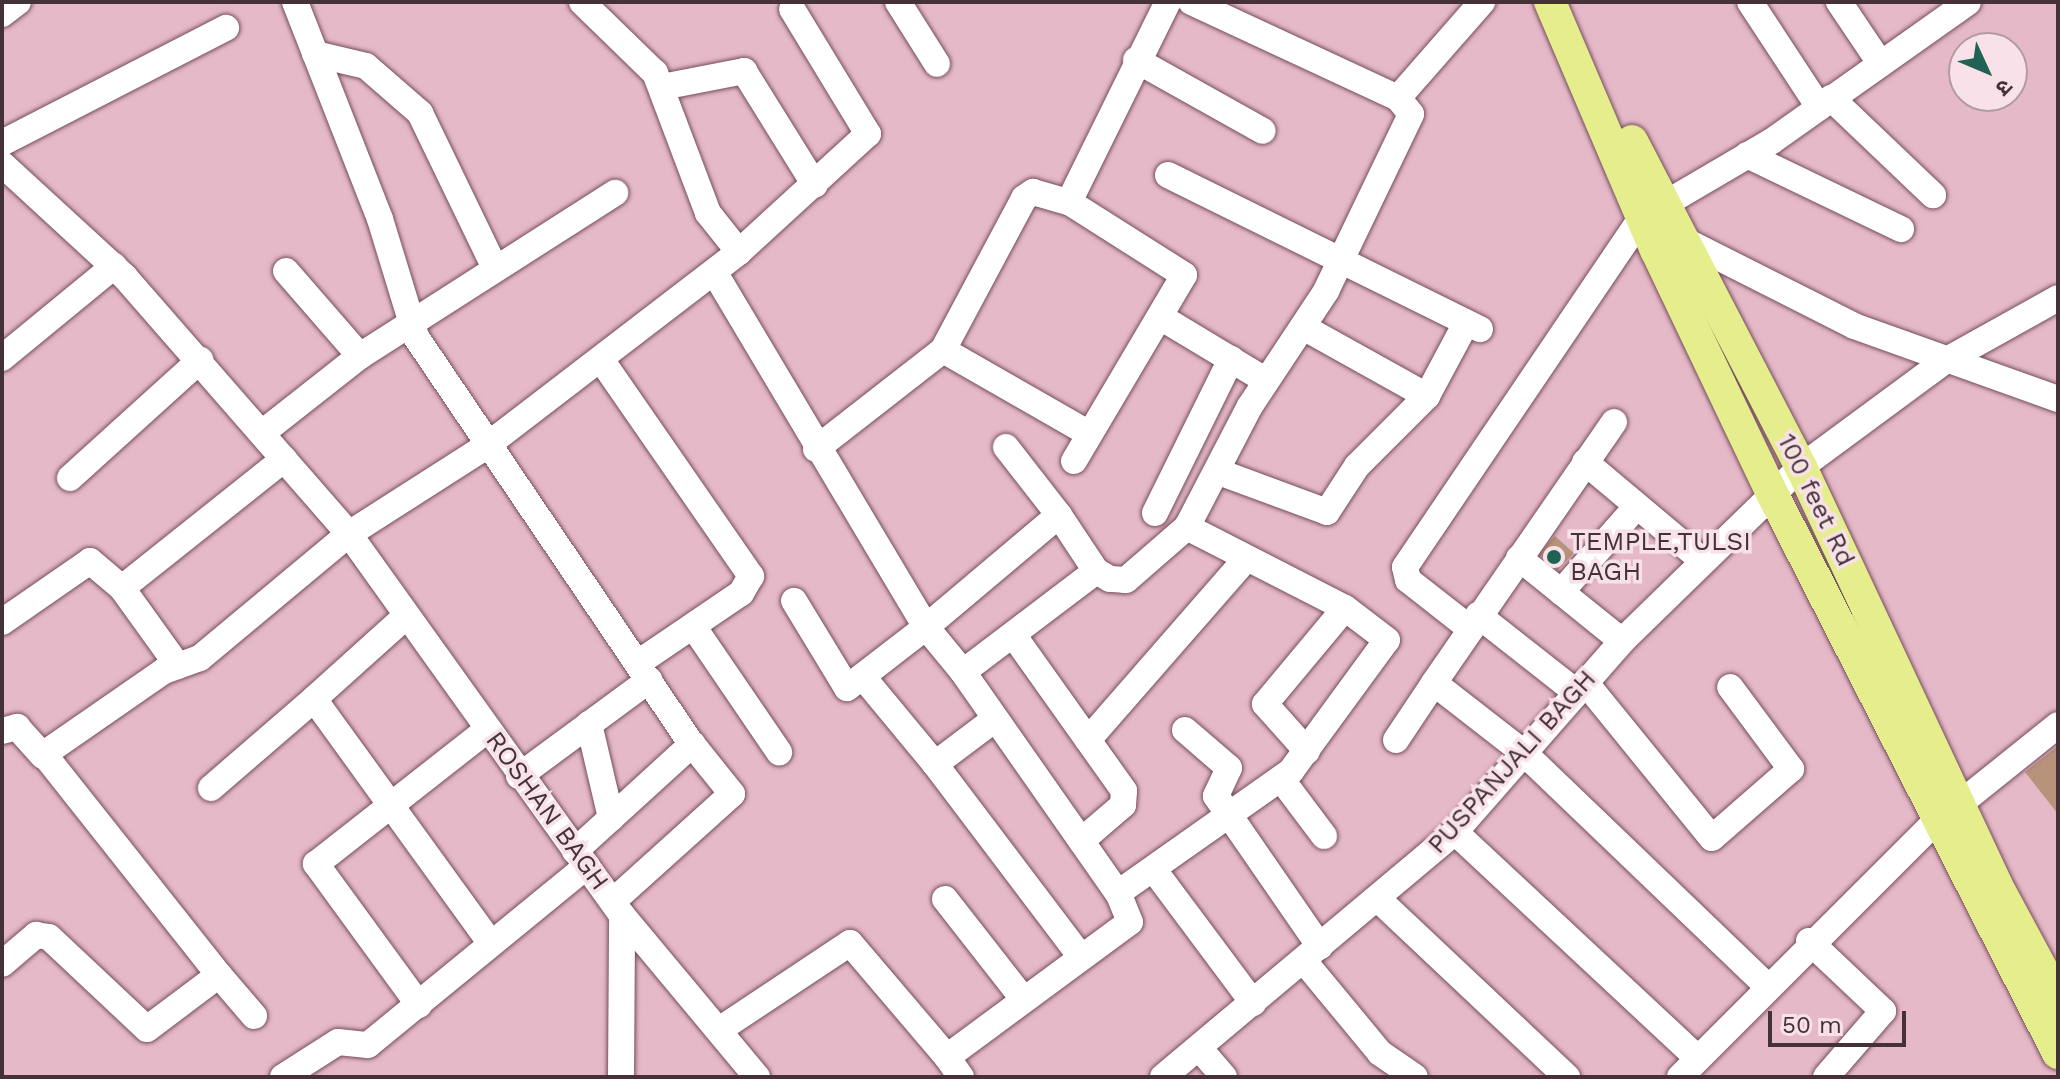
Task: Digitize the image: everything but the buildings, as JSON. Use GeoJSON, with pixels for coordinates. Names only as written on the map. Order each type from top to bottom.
{"type":"FeatureCollection","features":[{"type":"Feature","properties":{"kind":"main road"},"geometry":{"type":"LineString","coordinates":[[1550,2],[1652,211],[1772,493],[2043,978],[2058,1053]]}},
{"type":"Feature","properties":{"kind":"main road","name":"100 feet Rd"},"geometry":{"type":"LineString","coordinates":[[1572,2],[1652,211],[1680,238],[1801,467],[1950,811]]}},
{"type":"Feature","properties":{"kind":"street"},"geometry":{"type":"LineString","coordinates":[[2,14],[18,2]]}},
{"type":"Feature","properties":{"kind":"street"},"geometry":{"type":"LineString","coordinates":[[295,2],[380,219],[411,322],[485,447],[732,798],[617,908],[621,1077]]}},
{"type":"Feature","properties":{"kind":"street"},"geometry":{"type":"LineString","coordinates":[[898,2],[937,64]]}},
{"type":"Feature","properties":{"kind":"street"},"geometry":{"type":"LineString","coordinates":[[1069,202],[1136,60],[1168,2]]}},
{"type":"Feature","properties":{"kind":"street"},"geometry":{"type":"LineString","coordinates":[[1006,447],[1059,515],[1096,571],[1126,580],[1187,527],[1219,472],[1265,380],[1303,327],[1341,260],[1411,114],[1398,98],[1191,2]]}},
{"type":"Feature","properties":{"kind":"street"},"geometry":{"type":"LineString","coordinates":[[1398,98],[1482,2]]}},
{"type":"Feature","properties":{"kind":"street"},"geometry":{"type":"LineString","coordinates":[[1750,2],[1825,103],[1933,195]]}},
{"type":"Feature","properties":{"kind":"street"},"geometry":{"type":"LineString","coordinates":[[1839,2],[1880,63]]}},
{"type":"Feature","properties":{"kind":"street"},"geometry":{"type":"LineString","coordinates":[[1730,687],[1791,769],[1712,838],[1580,687],[1408,580],[1405,567],[1652,211],[1747,155],[1968,2]]}},
{"type":"Feature","properties":{"kind":"street"},"geometry":{"type":"LineString","coordinates":[[582,3],[644,59],[662,87],[704,206],[739,252]]}},
{"type":"Feature","properties":{"kind":"street"},"geometry":{"type":"LineString","coordinates":[[43,756],[178,666],[200,658],[349,534],[485,447],[602,361],[716,275],[868,134],[792,9]]}},
{"type":"Feature","properties":{"kind":"street"},"geometry":{"type":"LineString","coordinates":[[2,143],[226,28]]}},
{"type":"Feature","properties":{"kind":"street"},"geometry":{"type":"LineString","coordinates":[[315,54],[366,66],[420,113],[495,268]]}},
{"type":"Feature","properties":{"kind":"street"},"geometry":{"type":"LineString","coordinates":[[1136,60],[1263,131]]}},
{"type":"Feature","properties":{"kind":"street"},"geometry":{"type":"LineString","coordinates":[[662,87],[744,71],[815,185]]}},
{"type":"Feature","properties":{"kind":"street"},"geometry":{"type":"LineString","coordinates":[[1747,155],[1901,229]]}},
{"type":"Feature","properties":{"kind":"street","name":"ROSHAN BAGH"},"geometry":{"type":"LineString","coordinates":[[2,164],[114,266],[200,360],[349,534],[405,617],[617,908],[757,1077]]}},
{"type":"Feature","properties":{"kind":"street"},"geometry":{"type":"LineString","coordinates":[[1168,175],[1473,326],[1427,396],[1357,466],[1322,514],[1219,472]]}},
{"type":"Feature","properties":{"kind":"street"},"geometry":{"type":"LineString","coordinates":[[816,449],[943,350],[1024,198],[1033,192],[1069,202],[1183,271],[1162,318],[1088,433],[1074,461]]}},
{"type":"Feature","properties":{"kind":"street"},"geometry":{"type":"LineString","coordinates":[[262,433],[360,356],[615,193]]}},
{"type":"Feature","properties":{"kind":"street"},"geometry":{"type":"LineString","coordinates":[[1680,238],[1854,326],[2058,399]]}},
{"type":"Feature","properties":{"kind":"street"},"geometry":{"type":"LineString","coordinates":[[5,353],[114,266]]}},
{"type":"Feature","properties":{"kind":"street"},"geometry":{"type":"LineString","coordinates":[[286,271],[360,356]]}},
{"type":"Feature","properties":{"kind":"street"},"geometry":{"type":"LineString","coordinates":[[716,275],[816,449],[926,627],[963,672],[1118,893],[1132,919],[1024,1000],[954,1067],[850,943],[719,1030]]}},
{"type":"Feature","properties":{"kind":"street","name":"PUSPANJALI BAGH"},"geometry":{"type":"LineString","coordinates":[[1163,1077],[1455,832],[1622,641],[1801,467],[1945,361],[2058,298]]}},
{"type":"Feature","properties":{"kind":"street"},"geometry":{"type":"LineString","coordinates":[[1162,318],[1265,380]]}},
{"type":"Feature","properties":{"kind":"street"},"geometry":{"type":"LineString","coordinates":[[1303,327],[1427,396]]}},
{"type":"Feature","properties":{"kind":"street"},"geometry":{"type":"LineString","coordinates":[[943,350],[1088,433]]}},
{"type":"Feature","properties":{"kind":"street"},"geometry":{"type":"LineString","coordinates":[[1155,513],[1231,359]]}},
{"type":"Feature","properties":{"kind":"street"},"geometry":{"type":"LineString","coordinates":[[70,478],[200,360]]}},
{"type":"Feature","properties":{"kind":"street"},"geometry":{"type":"LineString","coordinates":[[519,776],[589,724],[693,626],[741,593],[750,572],[602,361]]}},
{"type":"Feature","properties":{"kind":"street"},"geometry":{"type":"LineString","coordinates":[[1396,740],[1473,621],[1614,422]]}},
{"type":"Feature","properties":{"kind":"street"},"geometry":{"type":"LineString","coordinates":[[122,588],[284,459]]}},
{"type":"Feature","properties":{"kind":"street"},"geometry":{"type":"LineString","coordinates":[[1585,462],[1703,561]]}},
{"type":"Feature","properties":{"kind":"street"},"geometry":{"type":"LineString","coordinates":[[1561,592],[1637,506]]}},
{"type":"Feature","properties":{"kind":"street"},"geometry":{"type":"LineString","coordinates":[[794,601],[843,686],[863,677],[1059,515]]}},
{"type":"Feature","properties":{"kind":"street"},"geometry":{"type":"LineString","coordinates":[[1118,893],[1234,818],[1282,780],[1307,751],[1387,640],[1345,608],[1187,527]]}},
{"type":"Feature","properties":{"kind":"street"},"geometry":{"type":"LineString","coordinates":[[1519,558],[1622,641]]}},
{"type":"Feature","properties":{"kind":"street"},"geometry":{"type":"LineString","coordinates":[[1088,740],[1246,559]]}},
{"type":"Feature","properties":{"kind":"street"},"geometry":{"type":"LineString","coordinates":[[5,614],[90,561],[122,588],[178,666]]}},
{"type":"Feature","properties":{"kind":"street"},"geometry":{"type":"LineString","coordinates":[[963,672],[1096,571]]}},
{"type":"Feature","properties":{"kind":"street"},"geometry":{"type":"LineString","coordinates":[[1307,751],[1265,704],[1345,608]]}},
{"type":"Feature","properties":{"kind":"street"},"geometry":{"type":"LineString","coordinates":[[211,788],[405,617]]}},
{"type":"Feature","properties":{"kind":"street"},"geometry":{"type":"LineString","coordinates":[[693,626],[779,752]]}},
{"type":"Feature","properties":{"kind":"street"},"geometry":{"type":"LineString","coordinates":[[1014,636],[1125,798],[1081,841]]}},
{"type":"Feature","properties":{"kind":"street"},"geometry":{"type":"LineString","coordinates":[[863,677],[935,764],[1081,957]]}},
{"type":"Feature","properties":{"kind":"street"},"geometry":{"type":"LineString","coordinates":[[1434,683],[1524,753],[1765,984]]}},
{"type":"Feature","properties":{"kind":"street"},"geometry":{"type":"LineString","coordinates":[[314,699],[490,942]]}},
{"type":"Feature","properties":{"kind":"street"},"geometry":{"type":"LineString","coordinates":[[935,764],[995,719]]}},
{"type":"Feature","properties":{"kind":"street"},"geometry":{"type":"LineString","coordinates":[[589,724],[611,818]]}},
{"type":"Feature","properties":{"kind":"street"},"geometry":{"type":"LineString","coordinates":[[1455,832],[1688,1068],[1809,941],[1950,811],[2058,725]]}},
{"type":"Feature","properties":{"kind":"street"},"geometry":{"type":"LineString","coordinates":[[2,731],[17,727],[43,756],[254,1016]]}},
{"type":"Feature","properties":{"kind":"street"},"geometry":{"type":"LineString","coordinates":[[419,1005],[315,869],[388,803],[487,730]]}},
{"type":"Feature","properties":{"kind":"street"},"geometry":{"type":"LineString","coordinates":[[1185,730],[1229,768],[1215,792],[1234,818],[1380,1065],[1415,1077]]}},
{"type":"Feature","properties":{"kind":"street"},"geometry":{"type":"LineString","coordinates":[[297,1073],[338,1042],[368,1045],[419,1005],[581,859],[611,818],[692,744]]}},
{"type":"Feature","properties":{"kind":"street"},"geometry":{"type":"LineString","coordinates":[[1282,780],[1324,836]]}},
{"type":"Feature","properties":{"kind":"street"},"geometry":{"type":"LineString","coordinates":[[1154,870],[1253,1003]]}},
{"type":"Feature","properties":{"kind":"street"},"geometry":{"type":"LineString","coordinates":[[945,899],[1024,1000]]}},
{"type":"Feature","properties":{"kind":"street"},"geometry":{"type":"LineString","coordinates":[[1378,899],[1567,1077]]}},
{"type":"Feature","properties":{"kind":"street"},"geometry":{"type":"LineString","coordinates":[[2,964],[36,935],[49,937],[147,1029],[219,975]]}},
{"type":"Feature","properties":{"kind":"street"},"geometry":{"type":"LineString","coordinates":[[1809,941],[1883,1011],[1826,1077]]}},
{"type":"Feature","properties":{"kind":"street"},"geometry":{"type":"LineString","coordinates":[[1199,1048],[1224,1077]]}},
{"type":"Feature","properties":{"kind":"place","name":"TEMPLE,TULSI BAGH"},"geometry":{"type":"Point","coordinates":[1554,557]}}]}
